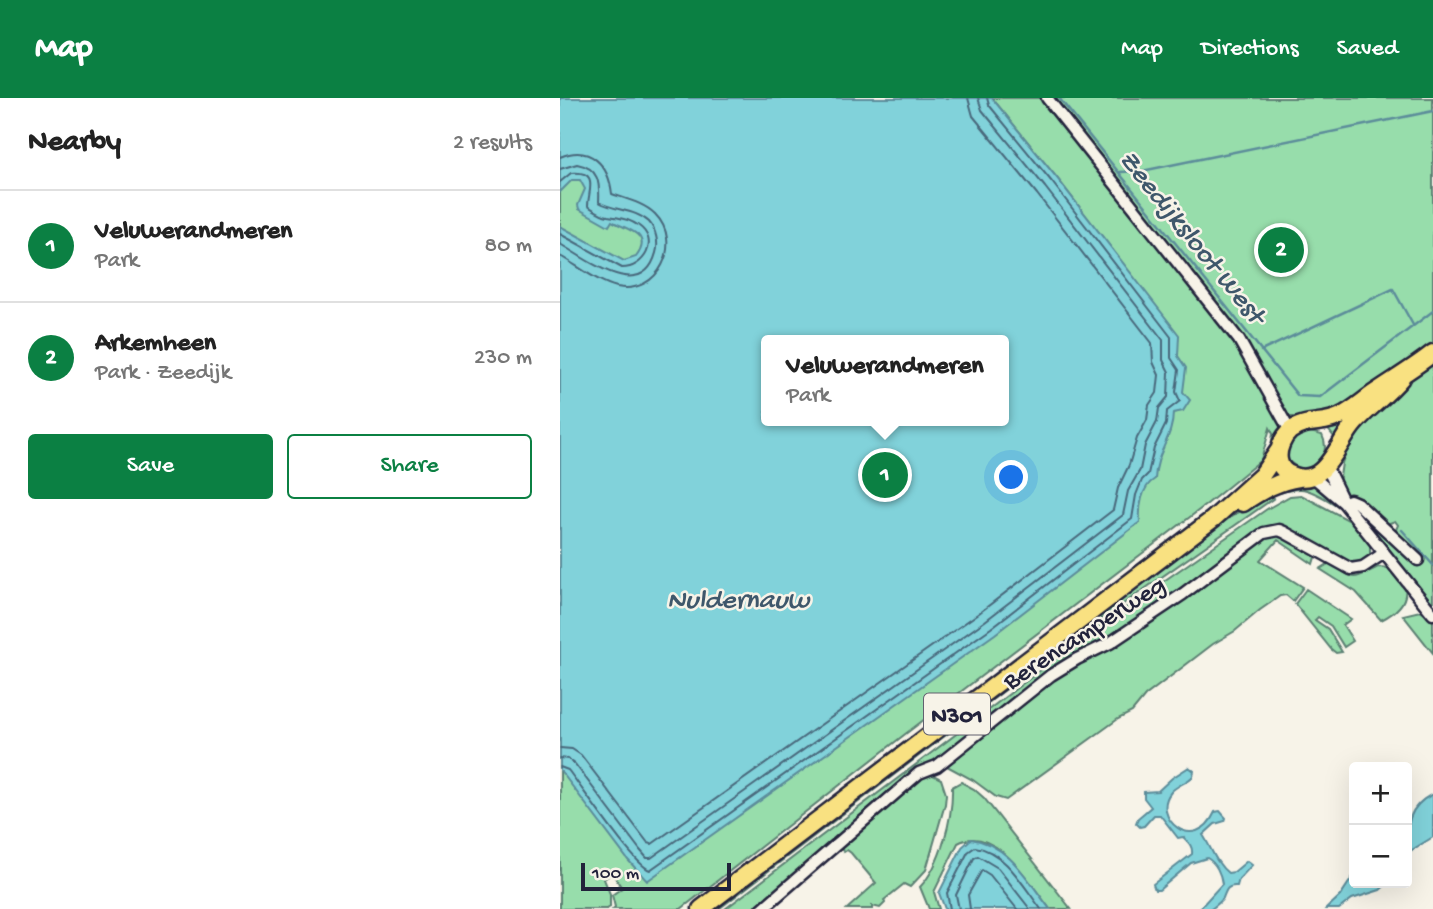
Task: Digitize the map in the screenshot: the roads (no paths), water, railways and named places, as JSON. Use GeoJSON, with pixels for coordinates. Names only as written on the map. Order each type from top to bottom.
{"type":"FeatureCollection","features":[{"type":"Feature","properties":{"kind":"main road"},"geometry":{"type":"LineString","coordinates":[[1401,378],[1350,428],[1329,461],[1305,477],[1290,475],[1283,469],[1279,450],[1290,431],[1301,425],[1340,417],[1433,354]]}},
{"type":"Feature","properties":{"kind":"main road"},"geometry":{"type":"LineString","coordinates":[[1317,423],[1330,431],[1335,443],[1329,461]]}},
{"type":"Feature","properties":{"kind":"main road","name":"Berencamperweg"},"geometry":{"type":"LineString","coordinates":[[701,909],[1213,519],[1262,475],[1279,450]]}},
{"type":"Feature","properties":{"kind":"main road","name":"Berencamperweg"},"geometry":{"type":"LineString","coordinates":[[1213,519],[1270,486],[1284,480],[1305,477]]}},
{"type":"Feature","properties":{"kind":"street"},"geometry":{"type":"LineString","coordinates":[[1047,98],[1239,340],[1290,431]]}},
{"type":"Feature","properties":{"kind":"street"},"geometry":{"type":"LineString","coordinates":[[1329,461],[1344,503]]}},
{"type":"Feature","properties":{"kind":"street"},"geometry":{"type":"LineString","coordinates":[[1305,477],[1344,503],[1433,614]]}},
{"type":"Feature","properties":{"kind":"street"},"geometry":{"type":"LineString","coordinates":[[1344,503],[1350,500],[1357,503],[1418,561]]}},
{"type":"Feature","properties":{"kind":"street","name":"Berencamperweg"},"geometry":{"type":"LineString","coordinates":[[762,909],[919,773],[937,766],[1058,671],[1104,647],[1183,594],[1264,533],[1279,530],[1284,532],[1351,569],[1363,567],[1384,553]]}},
{"type":"Feature","properties":{"kind":"water","name":"Nuldernauw"},"geometry":{"type":"Polygon","coordinates":[[[560,98],[992,98],[1179,335],[1178,356],[1186,368],[1183,392],[1190,400],[1183,411],[1173,413],[1155,479],[1142,498],[1140,522],[995,634],[647,881],[560,770],[560,226],[624,261],[636,257],[642,243],[636,233],[612,221],[609,226],[579,209],[578,205],[585,189],[580,180],[572,180],[560,192],[560,98]]]}},
{"type":"Feature","properties":{"kind":"water"},"geometry":{"type":"Polygon","coordinates":[[[1189,767],[1194,771],[1193,776],[1173,790],[1166,802],[1170,821],[1187,832],[1197,831],[1207,825],[1215,812],[1220,811],[1226,818],[1225,821],[1215,824],[1203,835],[1217,860],[1228,873],[1234,872],[1247,861],[1252,865],[1239,879],[1237,886],[1227,889],[1222,899],[1211,909],[1199,909],[1222,884],[1213,863],[1207,858],[1191,863],[1159,890],[1155,890],[1153,884],[1192,854],[1192,849],[1183,837],[1178,838],[1160,815],[1154,815],[1144,826],[1140,827],[1136,823],[1151,807],[1144,798],[1144,792],[1158,791],[1189,767]]]}},
{"type":"Feature","properties":{"kind":"water"},"geometry":{"type":"Polygon","coordinates":[[[1433,794],[1433,837],[1412,850],[1412,814],[1424,799],[1433,794]]]}},
{"type":"Feature","properties":{"kind":"water"},"geometry":{"type":"Polygon","coordinates":[[[971,839],[984,842],[1007,856],[1050,909],[945,909],[939,893],[962,847],[971,839]]]}},
{"type":"Feature","properties":{"kind":"water"},"geometry":{"type":"Polygon","coordinates":[[[1349,882],[1349,888],[1382,888],[1352,899],[1339,909],[1326,909],[1349,882]]]}},
{"type":"Feature","properties":{"kind":"waterway","name":"Zeedijksloot West"},"geometry":{"type":"LineString","coordinates":[[1059,98],[1298,396],[1320,397],[1433,311]]}},
{"type":"Feature","properties":{"kind":"waterway"},"geometry":{"type":"LineString","coordinates":[[1120,172],[1142,171],[1433,111]]}},
{"type":"Feature","properties":{"kind":"waterway"},"geometry":{"type":"LineString","coordinates":[[1261,351],[1393,289],[1413,325]]}},
{"type":"Feature","properties":{"kind":"waterway"},"geometry":{"type":"LineString","coordinates":[[1402,530],[1433,565]]}},
{"type":"Feature","properties":{"kind":"place","name":"Arkemheen"},"geometry":{"type":"Point","coordinates":[1281,250]}},
{"type":"Feature","properties":{"kind":"place","name":"Veluwerandmeren"},"geometry":{"type":"Point","coordinates":[885,475]}}]}
